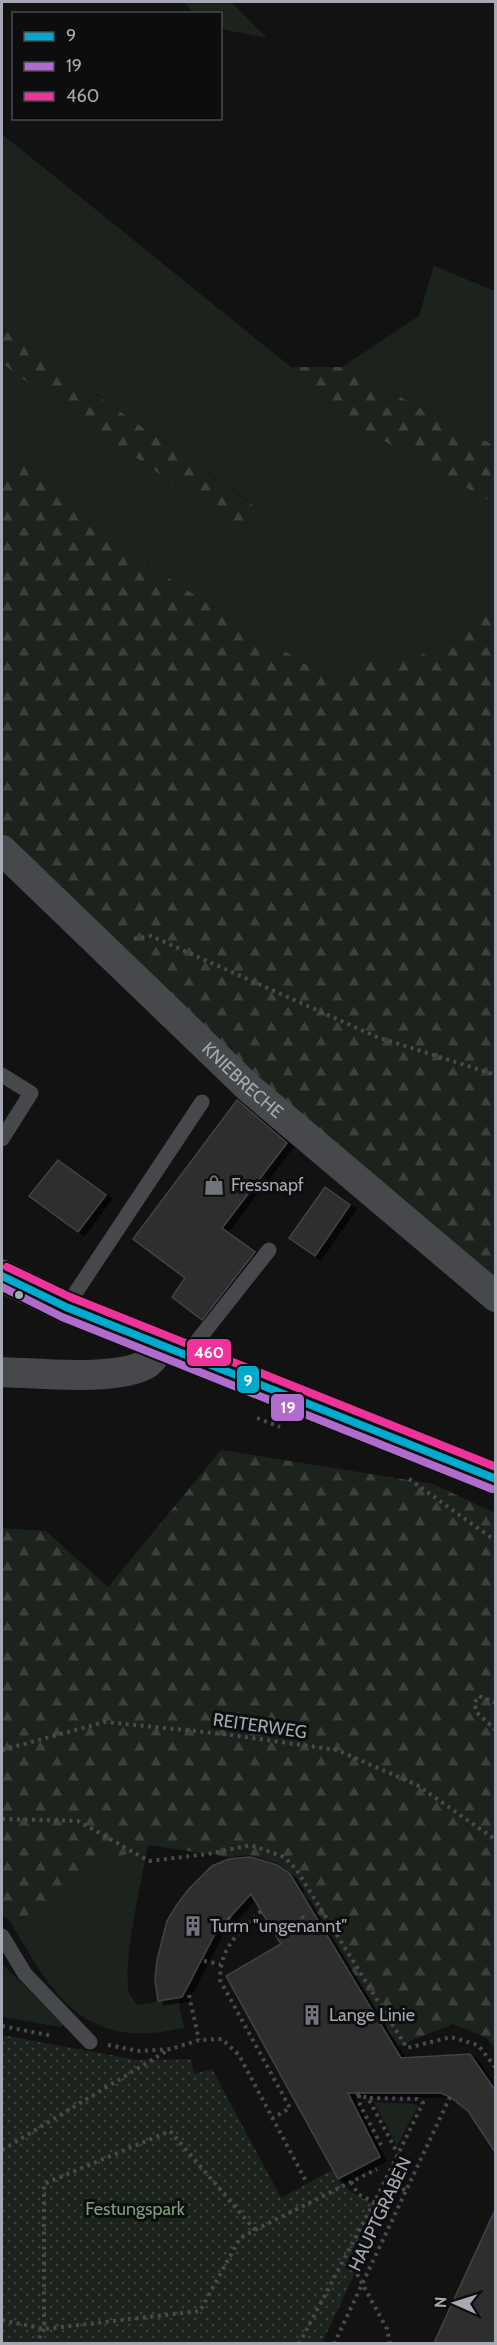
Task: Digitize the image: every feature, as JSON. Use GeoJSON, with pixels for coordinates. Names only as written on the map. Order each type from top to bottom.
{"type":"FeatureCollection","features":[{"type":"Feature","properties":{"kind":"main road"},"geometry":{"type":"LineString","coordinates":[[2,1276],[66,1307],[495,1479]]}},
{"type":"Feature","properties":{"kind":"street","name":"KNIEBRECHE"},"geometry":{"type":"LineString","coordinates":[[2,850],[249,1088],[495,1297]]}},
{"type":"Feature","properties":{"kind":"street"},"geometry":{"type":"LineString","coordinates":[[2,1372],[75,1374],[120,1371],[146,1364],[157,1353],[174,1349]]}},
{"type":"Feature","properties":{"kind":"lane"},"geometry":{"type":"LineString","coordinates":[[2,1075],[31,1094],[2,1140]]}},
{"type":"Feature","properties":{"kind":"lane"},"geometry":{"type":"LineString","coordinates":[[66,1307],[202,1102]]}},
{"type":"Feature","properties":{"kind":"lane"},"geometry":{"type":"LineString","coordinates":[[174,1349],[268,1250]]}},
{"type":"Feature","properties":{"kind":"lane"},"geometry":{"type":"LineString","coordinates":[[4,1943],[25,1974],[90,2042]]}},
{"type":"Feature","properties":{"kind":"path"},"geometry":{"type":"LineString","coordinates":[[97,944],[152,936],[377,1037],[495,1076]]}},
{"type":"Feature","properties":{"kind":"path"},"geometry":{"type":"LineString","coordinates":[[250,1413],[267,1424],[284,1428]]}},
{"type":"Feature","properties":{"kind":"path"},"geometry":{"type":"LineString","coordinates":[[400,1474],[495,1541]]}},
{"type":"Feature","properties":{"kind":"path"},"geometry":{"type":"LineString","coordinates":[[495,1703],[480,1696],[474,1703],[477,1713],[495,1730]]}},
{"type":"Feature","properties":{"kind":"path","name":"REITERWEG"},"geometry":{"type":"LineString","coordinates":[[2,1750],[105,1722],[224,1734],[337,1750],[417,1785],[495,1840]]}},
{"type":"Feature","properties":{"kind":"path"},"geometry":{"type":"LineString","coordinates":[[2,1819],[78,1821],[149,1861],[208,1854],[251,1845],[284,1857],[296,1869],[407,2048],[451,2037],[478,2045],[495,2068]]}},
{"type":"Feature","properties":{"kind":"path"},"geometry":{"type":"LineString","coordinates":[[261,1911],[230,1943],[220,1964],[220,1980],[290,2108],[273,2118]]}},
{"type":"Feature","properties":{"kind":"path"},"geometry":{"type":"LineString","coordinates":[[302,1916],[309,1928]]}},
{"type":"Feature","properties":{"kind":"path"},"geometry":{"type":"LineString","coordinates":[[228,1917],[241,1931]]}},
{"type":"Feature","properties":{"kind":"path"},"geometry":{"type":"LineString","coordinates":[[204,1961],[220,1964]]}},
{"type":"Feature","properties":{"kind":"path"},"geometry":{"type":"LineString","coordinates":[[189,1995],[200,2040]]}},
{"type":"Feature","properties":{"kind":"path"},"geometry":{"type":"LineString","coordinates":[[2,2150],[171,2049],[200,2040],[222,2039],[239,2055],[307,2183]]}},
{"type":"Feature","properties":{"kind":"path"},"geometry":{"type":"LineString","coordinates":[[299,2343],[374,2202],[423,2103],[417,2099],[368,2098],[358,2094],[360,2105],[381,2145]]}},
{"type":"Feature","properties":{"kind":"path","name":"HAUPTGRABEN"},"geometry":{"type":"LineString","coordinates":[[334,2343],[450,2097]]}},
{"type":"Feature","properties":{"kind":"path"},"geometry":{"type":"LineString","coordinates":[[368,2098],[398,2154]]}},
{"type":"Feature","properties":{"kind":"path"},"geometry":{"type":"LineString","coordinates":[[36,2343],[44,2329],[44,2184],[170,2131],[255,2230]]}},
{"type":"Feature","properties":{"kind":"path"},"geometry":{"type":"LineString","coordinates":[[2,2320],[44,2329],[200,2312],[240,2238],[378,2169]]}},
{"type":"Feature","properties":{"kind":"path"},"geometry":{"type":"LineString","coordinates":[[400,2181],[405,2193]]}},
{"type":"Feature","properties":{"kind":"path"},"geometry":{"type":"LineString","coordinates":[[351,2182],[358,2194],[374,2202]]}},
{"type":"Feature","properties":{"kind":"path"},"geometry":{"type":"LineString","coordinates":[[357,2274],[387,2329],[390,2343]]}},
{"type":"Feature","properties":{"kind":"green space"},"geometry":{"type":"Polygon","coordinates":[[[184,2],[231,2],[267,38],[222,29],[222,12],[193,12],[184,2]]]}},
{"type":"Feature","properties":{"kind":"green space"},"geometry":{"type":"Polygon","coordinates":[[[2,134],[296,371],[322,405],[495,504],[495,594],[476,616],[414,660],[359,657],[331,680],[174,582],[24,465],[2,469],[2,363],[226,520],[262,511],[2,328],[2,134]]]}},
{"type":"Feature","properties":{"kind":"green space"},"geometry":{"type":"Polygon","coordinates":[[[434,266],[495,291],[495,446],[342,367],[419,316],[434,266]]]}},
{"type":"Feature","properties":{"kind":"green space"},"geometry":{"type":"Polygon","coordinates":[[[2,328],[262,511],[252,522],[226,520],[20,377],[2,363],[2,328]]]}},
{"type":"Feature","properties":{"kind":"green space"},"geometry":{"type":"Polygon","coordinates":[[[293,367],[342,367],[495,446],[495,504],[321,405],[293,367]]]}},
{"type":"Feature","properties":{"kind":"green space"},"geometry":{"type":"Polygon","coordinates":[[[24,465],[174,582],[331,680],[359,657],[414,660],[476,616],[495,594],[495,1286],[252,1076],[2,837],[2,469],[24,465]]]}},
{"type":"Feature","properties":{"kind":"green space"},"geometry":{"type":"Polygon","coordinates":[[[221,1450],[433,1484],[495,1513],[495,2049],[487,2038],[453,2024],[398,2046],[291,1874],[278,1863],[250,1855],[229,1857],[148,1845],[100,1865],[55,1909],[10,1921],[2,1915],[2,1528],[46,1531],[108,1587],[221,1450]]]}},
{"type":"Feature","properties":{"kind":"green space"},"geometry":{"type":"Polygon","coordinates":[[[148,1845],[130,1942],[129,1993],[137,2005],[178,1998],[184,2028],[150,2033],[121,2032],[97,2024],[76,2012],[58,1994],[42,1973],[10,1921],[55,1909],[100,1865],[148,1845]]]}},
{"type":"Feature","properties":{"kind":"green space"},"geometry":{"type":"Polygon","coordinates":[[[2,1964],[61,2022],[63,2025],[61,2027],[2,2017],[2,1964]]]}},
{"type":"Feature","properties":{"kind":"green space","name":"Festungspark"},"geometry":{"type":"Polygon","coordinates":[[[2,2035],[138,2060],[191,2059],[194,2074],[212,2069],[281,2198],[332,2170],[342,2184],[362,2198],[385,2209],[322,2343],[2,2343],[2,2035]]]}},
{"type":"Feature","properties":{"kind":"green space"},"geometry":{"type":"Polygon","coordinates":[[[374,2102],[418,2106],[397,2146],[374,2102]]]}},
{"type":"Feature","properties":{"kind":"building","name":"Fressnapf"},"geometry":{"type":"Polygon","coordinates":[[[237,1100],[287,1143],[222,1228],[255,1252],[202,1320],[172,1297],[185,1278],[133,1239],[237,1100]]]}},
{"type":"Feature","properties":{"kind":"building"},"geometry":{"type":"Polygon","coordinates":[[[58,1160],[106,1195],[78,1232],[29,1196],[58,1160]]]}},
{"type":"Feature","properties":{"kind":"building"},"geometry":{"type":"Polygon","coordinates":[[[325,1187],[350,1205],[315,1256],[289,1238],[325,1187]]]}},
{"type":"Feature","properties":{"kind":"building","name":"Lange Linie"},"geometry":{"type":"Polygon","coordinates":[[[250,1857],[277,1865],[290,1874],[401,2058],[470,2054],[495,2090],[495,2152],[468,2111],[441,2093],[348,2093],[380,2157],[338,2179],[226,1976],[281,1944],[251,1894],[216,1932],[182,1997],[158,2001],[155,1980],[157,1960],[167,1921],[176,1906],[212,1866],[229,1859],[250,1857]]]}},
{"type":"Feature","properties":{"kind":"building"},"geometry":{"type":"Polygon","coordinates":[[[495,2210],[495,2343],[434,2343],[495,2210]]]}},
{"type":"Feature","properties":{"kind":"transit line","name":"460"},"geometry":{"type":"LineString","coordinates":[[7,1267],[70,1297],[496,1467]]}},
{"type":"Feature","properties":{"kind":"transit line","name":"9"},"geometry":{"type":"LineString","coordinates":[[2,1276],[66,1307],[496,1479]]}},
{"type":"Feature","properties":{"kind":"transit line","name":"19"},"geometry":{"type":"LineString","coordinates":[[2,1287],[62,1317],[492,1489]]}},
{"type":"Feature","properties":{"kind":"place","name":"Fressnapf"},"geometry":{"type":"Point","coordinates":[214,1185]}},
{"type":"Feature","properties":{"kind":"place","name":"Turm \"ungenannt\""},"geometry":{"type":"Point","coordinates":[193,1926]}},
{"type":"Feature","properties":{"kind":"place","name":"Lange Linie"},"geometry":{"type":"Point","coordinates":[312,2015]}}]}
